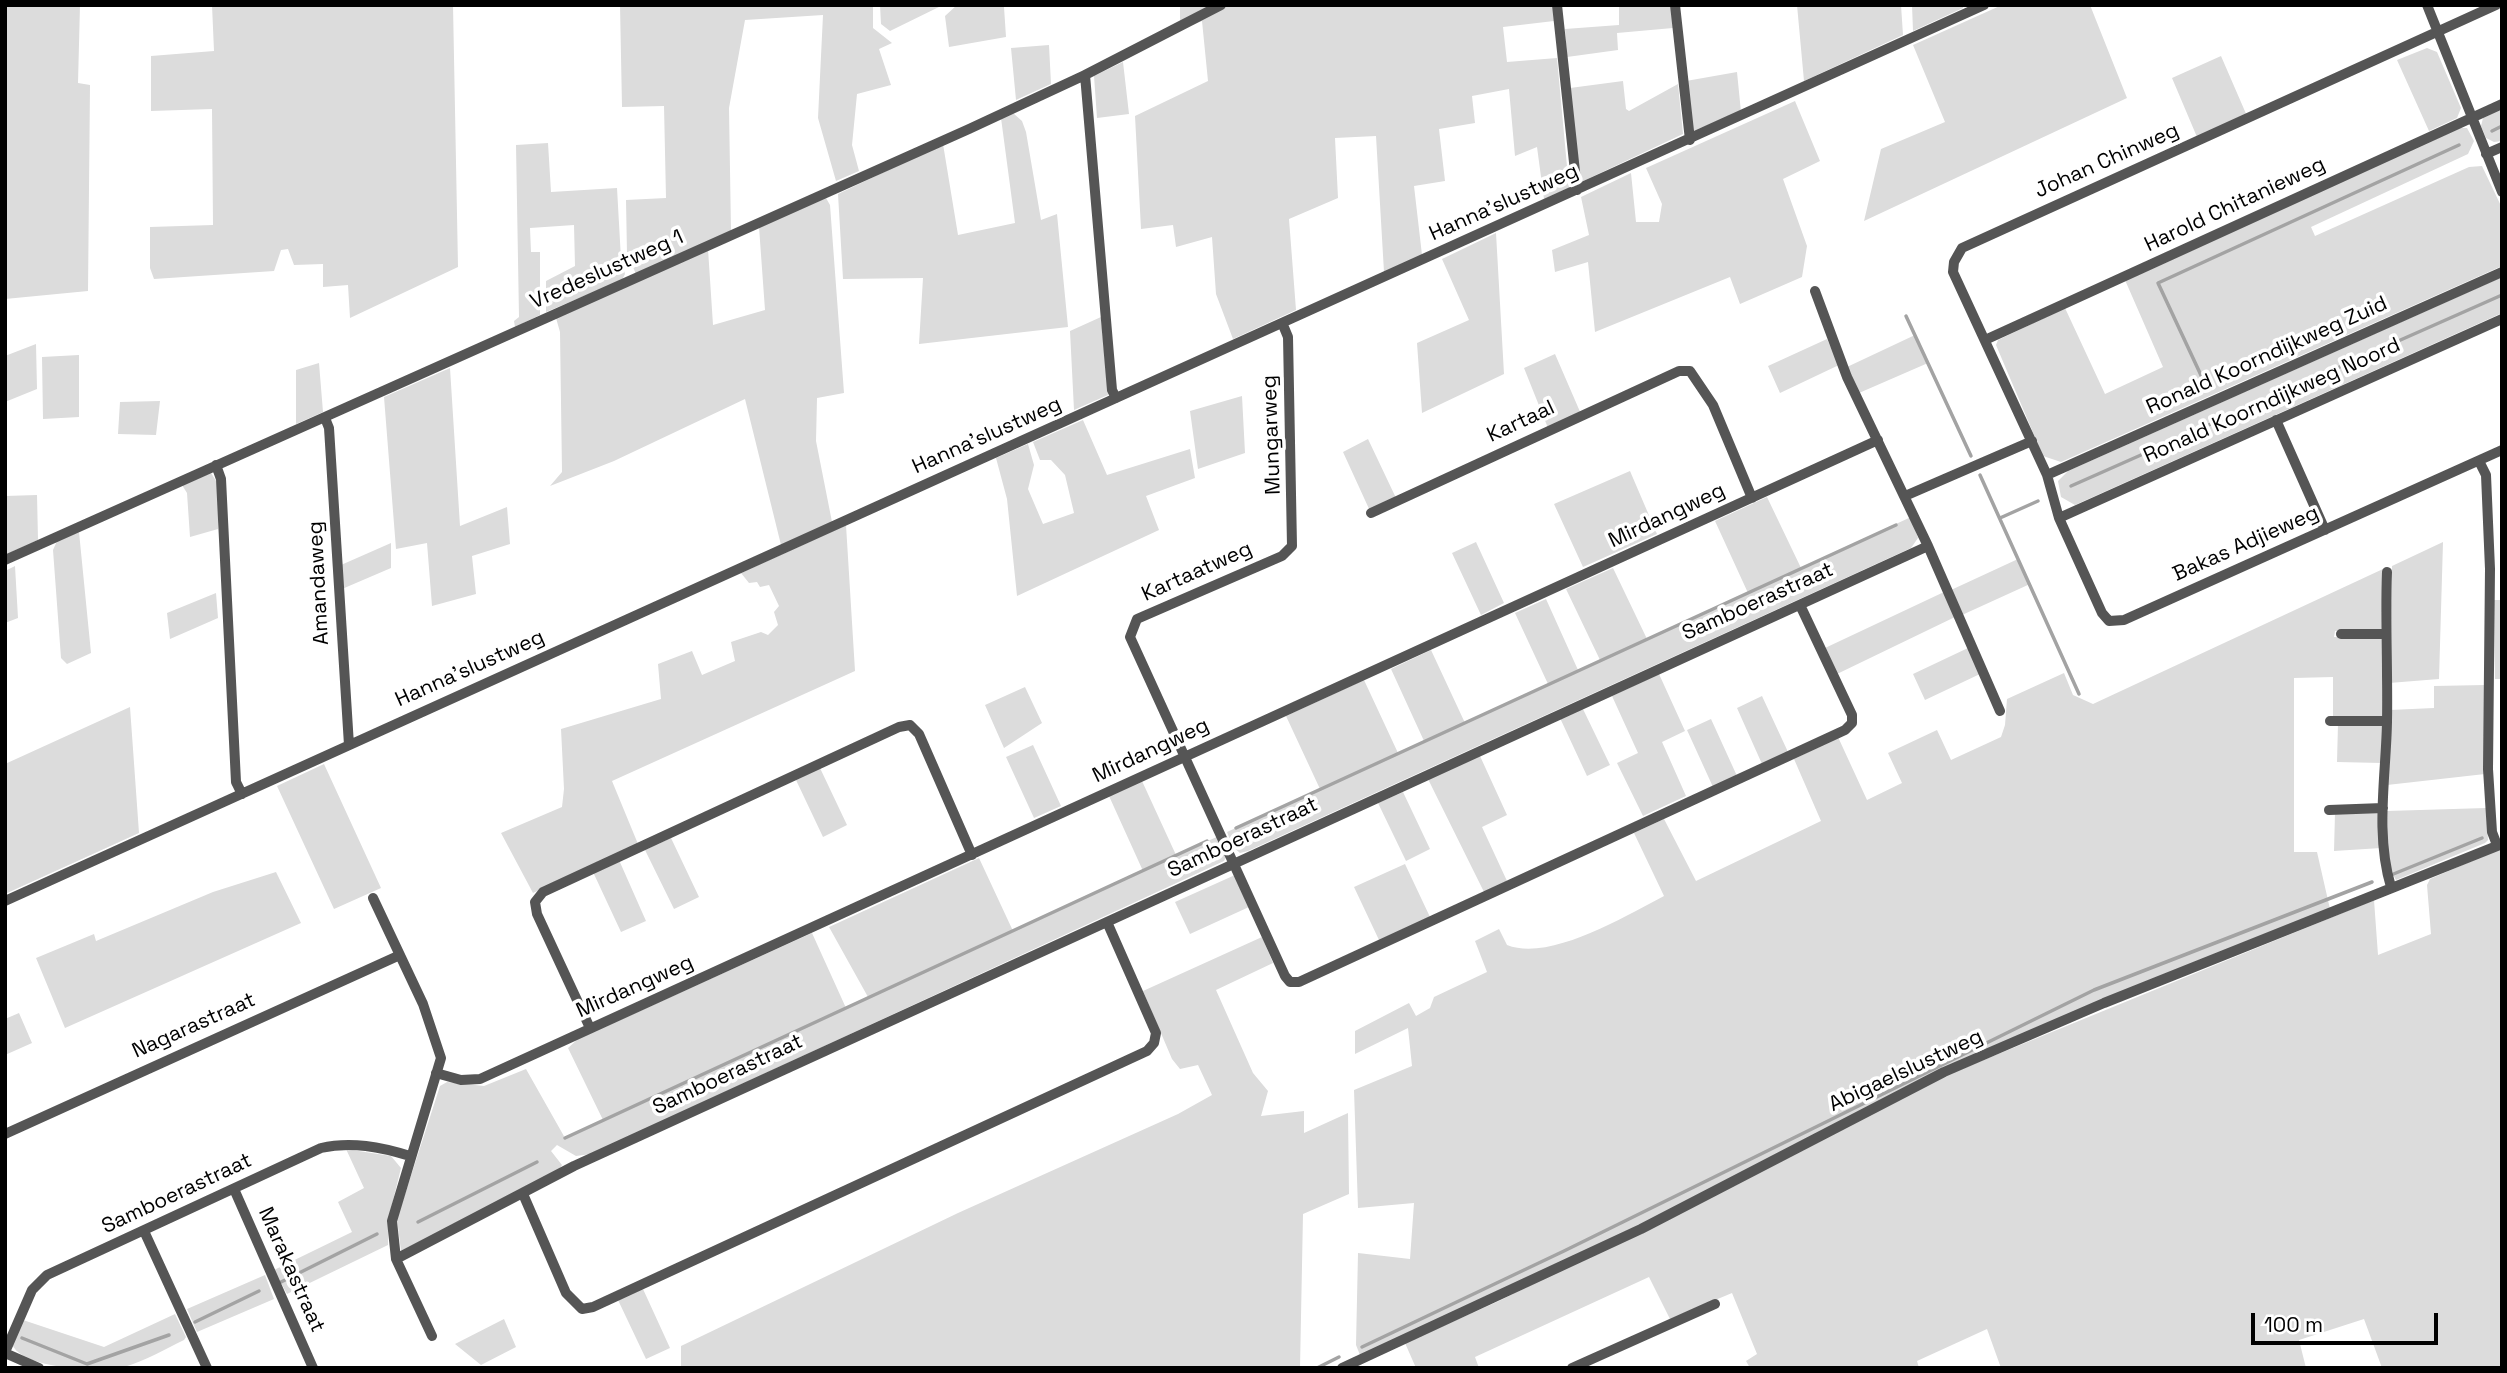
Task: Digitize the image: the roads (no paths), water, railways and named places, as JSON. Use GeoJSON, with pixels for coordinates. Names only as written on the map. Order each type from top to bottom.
{"type":"FeatureCollection","features":[{"type":"Feature","properties":{"kind":"street","name":"Vredeslustweg 1"},"geometry":{"type":"LineString","coordinates":[[5,561],[1085,75],[1221,5]]}},
{"type":"Feature","properties":{"kind":"street"},"geometry":{"type":"LineString","coordinates":[[1557,5],[1577,190]]}},
{"type":"Feature","properties":{"kind":"street"},"geometry":{"type":"LineString","coordinates":[[1675,5],[1690,140]]}},
{"type":"Feature","properties":{"kind":"street","name":"Hanna'slustweg"},"geometry":{"type":"LineString","coordinates":[[5,901],[1283,325],[1984,5]]}},
{"type":"Feature","properties":{"kind":"street"},"geometry":{"type":"LineString","coordinates":[[2427,5],[2502,192]]}},
{"type":"Feature","properties":{"kind":"street","name":"Johan Chinweg"},"geometry":{"type":"LineString","coordinates":[[2059,518],[2047,475],[1953,272],[1954,262],[1962,248],[2496,5]]}},
{"type":"Feature","properties":{"kind":"street"},"geometry":{"type":"LineString","coordinates":[[1085,75],[1110,363],[1116,398]]}},
{"type":"Feature","properties":{"kind":"street","name":"Harold Chitanieweg"},"geometry":{"type":"LineString","coordinates":[[1985,340],[2502,104]]}},
{"type":"Feature","properties":{"kind":"street"},"geometry":{"type":"LineString","coordinates":[[2486,154],[2502,147]]}},
{"type":"Feature","properties":{"kind":"street","name":"Ronald Koorndijkweg Zuid"},"geometry":{"type":"LineString","coordinates":[[2047,475],[2502,272]]}},
{"type":"Feature","properties":{"kind":"street"},"geometry":{"type":"LineString","coordinates":[[1815,291],[1847,377],[1928,546],[2000,710]]}},
{"type":"Feature","properties":{"kind":"street","name":"Ronald Koorndijkweg Noord"},"geometry":{"type":"LineString","coordinates":[[2059,518],[2502,319]]}},
{"type":"Feature","properties":{"kind":"street","name":"Mungarweg"},"geometry":{"type":"LineString","coordinates":[[1283,325],[1288,337],[1292,546]]}},
{"type":"Feature","properties":{"kind":"street","name":"Kartaal"},"geometry":{"type":"LineString","coordinates":[[1371,513],[1679,371],[1690,372],[1713,405],[1752,498]]}},
{"type":"Feature","properties":{"kind":"street","name":"Amandaweg"},"geometry":{"type":"LineString","coordinates":[[326,418],[329,428],[348,745]]}},
{"type":"Feature","properties":{"kind":"street"},"geometry":{"type":"LineString","coordinates":[[2276,420],[2325,530]]}},
{"type":"Feature","properties":{"kind":"street","name":"Mirdangweg"},"geometry":{"type":"LineString","coordinates":[[436,1073],[461,1080],[480,1079],[1878,439]]}},
{"type":"Feature","properties":{"kind":"street"},"geometry":{"type":"LineString","coordinates":[[1905,496],[2032,441]]}},
{"type":"Feature","properties":{"kind":"street","name":"Bakas Adjieweg"},"geometry":{"type":"LineString","coordinates":[[2059,518],[2102,613],[2109,621],[2124,620],[2502,450]]}},
{"type":"Feature","properties":{"kind":"street"},"geometry":{"type":"LineString","coordinates":[[2479,461],[2486,475],[2490,569],[2488,769],[2492,832],[2499,845]]}},
{"type":"Feature","properties":{"kind":"street"},"geometry":{"type":"LineString","coordinates":[[216,465],[221,479],[236,782],[242,794]]}},
{"type":"Feature","properties":{"kind":"street","name":"Kartaatweg"},"geometry":{"type":"LineString","coordinates":[[1186,756],[1133,648],[1132,627],[1137,619],[1282,556],[1292,546]]}},
{"type":"Feature","properties":{"kind":"street","name":"Samboerastraat"},"geometry":{"type":"LineString","coordinates":[[396,1259],[574,1166],[1928,546]]}},
{"type":"Feature","properties":{"kind":"street"},"geometry":{"type":"LineString","coordinates":[[2387,572],[2387,720],[2383,808],[2385,867],[2391,887]]}},
{"type":"Feature","properties":{"kind":"street"},"geometry":{"type":"LineString","coordinates":[[1186,756],[1285,976],[1290,982],[1299,982],[1845,730],[1852,723],[1852,715],[1800,605]]}},
{"type":"Feature","properties":{"kind":"street"},"geometry":{"type":"LineString","coordinates":[[2341,634],[2385,634]]}},
{"type":"Feature","properties":{"kind":"street"},"geometry":{"type":"LineString","coordinates":[[2330,721],[2387,720]]}},
{"type":"Feature","properties":{"kind":"street"},"geometry":{"type":"LineString","coordinates":[[590,1028],[537,914],[535,902],[543,892],[899,727],[910,726],[919,734],[972,855]]}},
{"type":"Feature","properties":{"kind":"street"},"geometry":{"type":"LineString","coordinates":[[2329,810],[2383,808]]}},
{"type":"Feature","properties":{"kind":"street","name":"Abigaelslustweg"},"geometry":{"type":"LineString","coordinates":[[1342,1368],[1641,1229],[1944,1072],[2499,845]]}},
{"type":"Feature","properties":{"kind":"street"},"geometry":{"type":"LineString","coordinates":[[373,898],[436,1038],[441,1058],[393,1221],[396,1259],[432,1336]]}},
{"type":"Feature","properties":{"kind":"street"},"geometry":{"type":"LineString","coordinates":[[523,1194],[566,1293],[582,1309],[593,1307],[1147,1051],[1154,1043],[1156,1033],[1107,922]]}},
{"type":"Feature","properties":{"kind":"street","name":"Nagarastraat"},"geometry":{"type":"LineString","coordinates":[[5,1133],[400,955]]}},
{"type":"Feature","properties":{"kind":"street","name":"Samboerastraat"},"geometry":{"type":"LineString","coordinates":[[5,1352],[32,1290],[47,1275],[321,1148],[337,1144],[386,1149],[410,1156]]}},
{"type":"Feature","properties":{"kind":"street","name":"Marakastraat"},"geometry":{"type":"LineString","coordinates":[[234,1189],[313,1368]]}},
{"type":"Feature","properties":{"kind":"street"},"geometry":{"type":"LineString","coordinates":[[144,1231],[206,1368]]}},
{"type":"Feature","properties":{"kind":"street"},"geometry":{"type":"LineString","coordinates":[[1572,1368],[1715,1304]]}},
{"type":"Feature","properties":{"kind":"street"},"geometry":{"type":"LineString","coordinates":[[5,1352],[39,1368]]}},
{"type":"Feature","properties":{"kind":"waterway"},"geometry":{"type":"LineString","coordinates":[[2492,131],[2502,126]]}},
{"type":"Feature","properties":{"kind":"waterway"},"geometry":{"type":"LineString","coordinates":[[2206,386],[2158,283],[2459,145]]}},
{"type":"Feature","properties":{"kind":"waterway"},"geometry":{"type":"LineString","coordinates":[[2071,486],[2502,295]]}},
{"type":"Feature","properties":{"kind":"waterway"},"geometry":{"type":"LineString","coordinates":[[1906,316],[1971,456]]}},
{"type":"Feature","properties":{"kind":"waterway"},"geometry":{"type":"LineString","coordinates":[[1980,475],[2079,694]]}},
{"type":"Feature","properties":{"kind":"waterway"},"geometry":{"type":"LineString","coordinates":[[2000,518],[2038,501]]}},
{"type":"Feature","properties":{"kind":"waterway"},"geometry":{"type":"LineString","coordinates":[[1236,828],[1896,525]]}},
{"type":"Feature","properties":{"kind":"waterway"},"geometry":{"type":"LineString","coordinates":[[2391,875],[2482,838]]}},
{"type":"Feature","properties":{"kind":"waterway"},"geometry":{"type":"LineString","coordinates":[[565,1138],[1207,841]]}},
{"type":"Feature","properties":{"kind":"waterway"},"geometry":{"type":"LineString","coordinates":[[1362,1347],[1564,1251],[2094,990],[2372,882]]}},
{"type":"Feature","properties":{"kind":"waterway"},"geometry":{"type":"LineString","coordinates":[[418,1222],[537,1162]]}},
{"type":"Feature","properties":{"kind":"waterway"},"geometry":{"type":"LineString","coordinates":[[281,1282],[377,1234]]}},
{"type":"Feature","properties":{"kind":"waterway"},"geometry":{"type":"LineString","coordinates":[[195,1322],[259,1291]]}},
{"type":"Feature","properties":{"kind":"waterway"},"geometry":{"type":"LineString","coordinates":[[22,1338],[87,1364],[169,1335]]}},
{"type":"Feature","properties":{"kind":"waterway"},"geometry":{"type":"LineString","coordinates":[[1317,1368],[1339,1357]]}}]}
